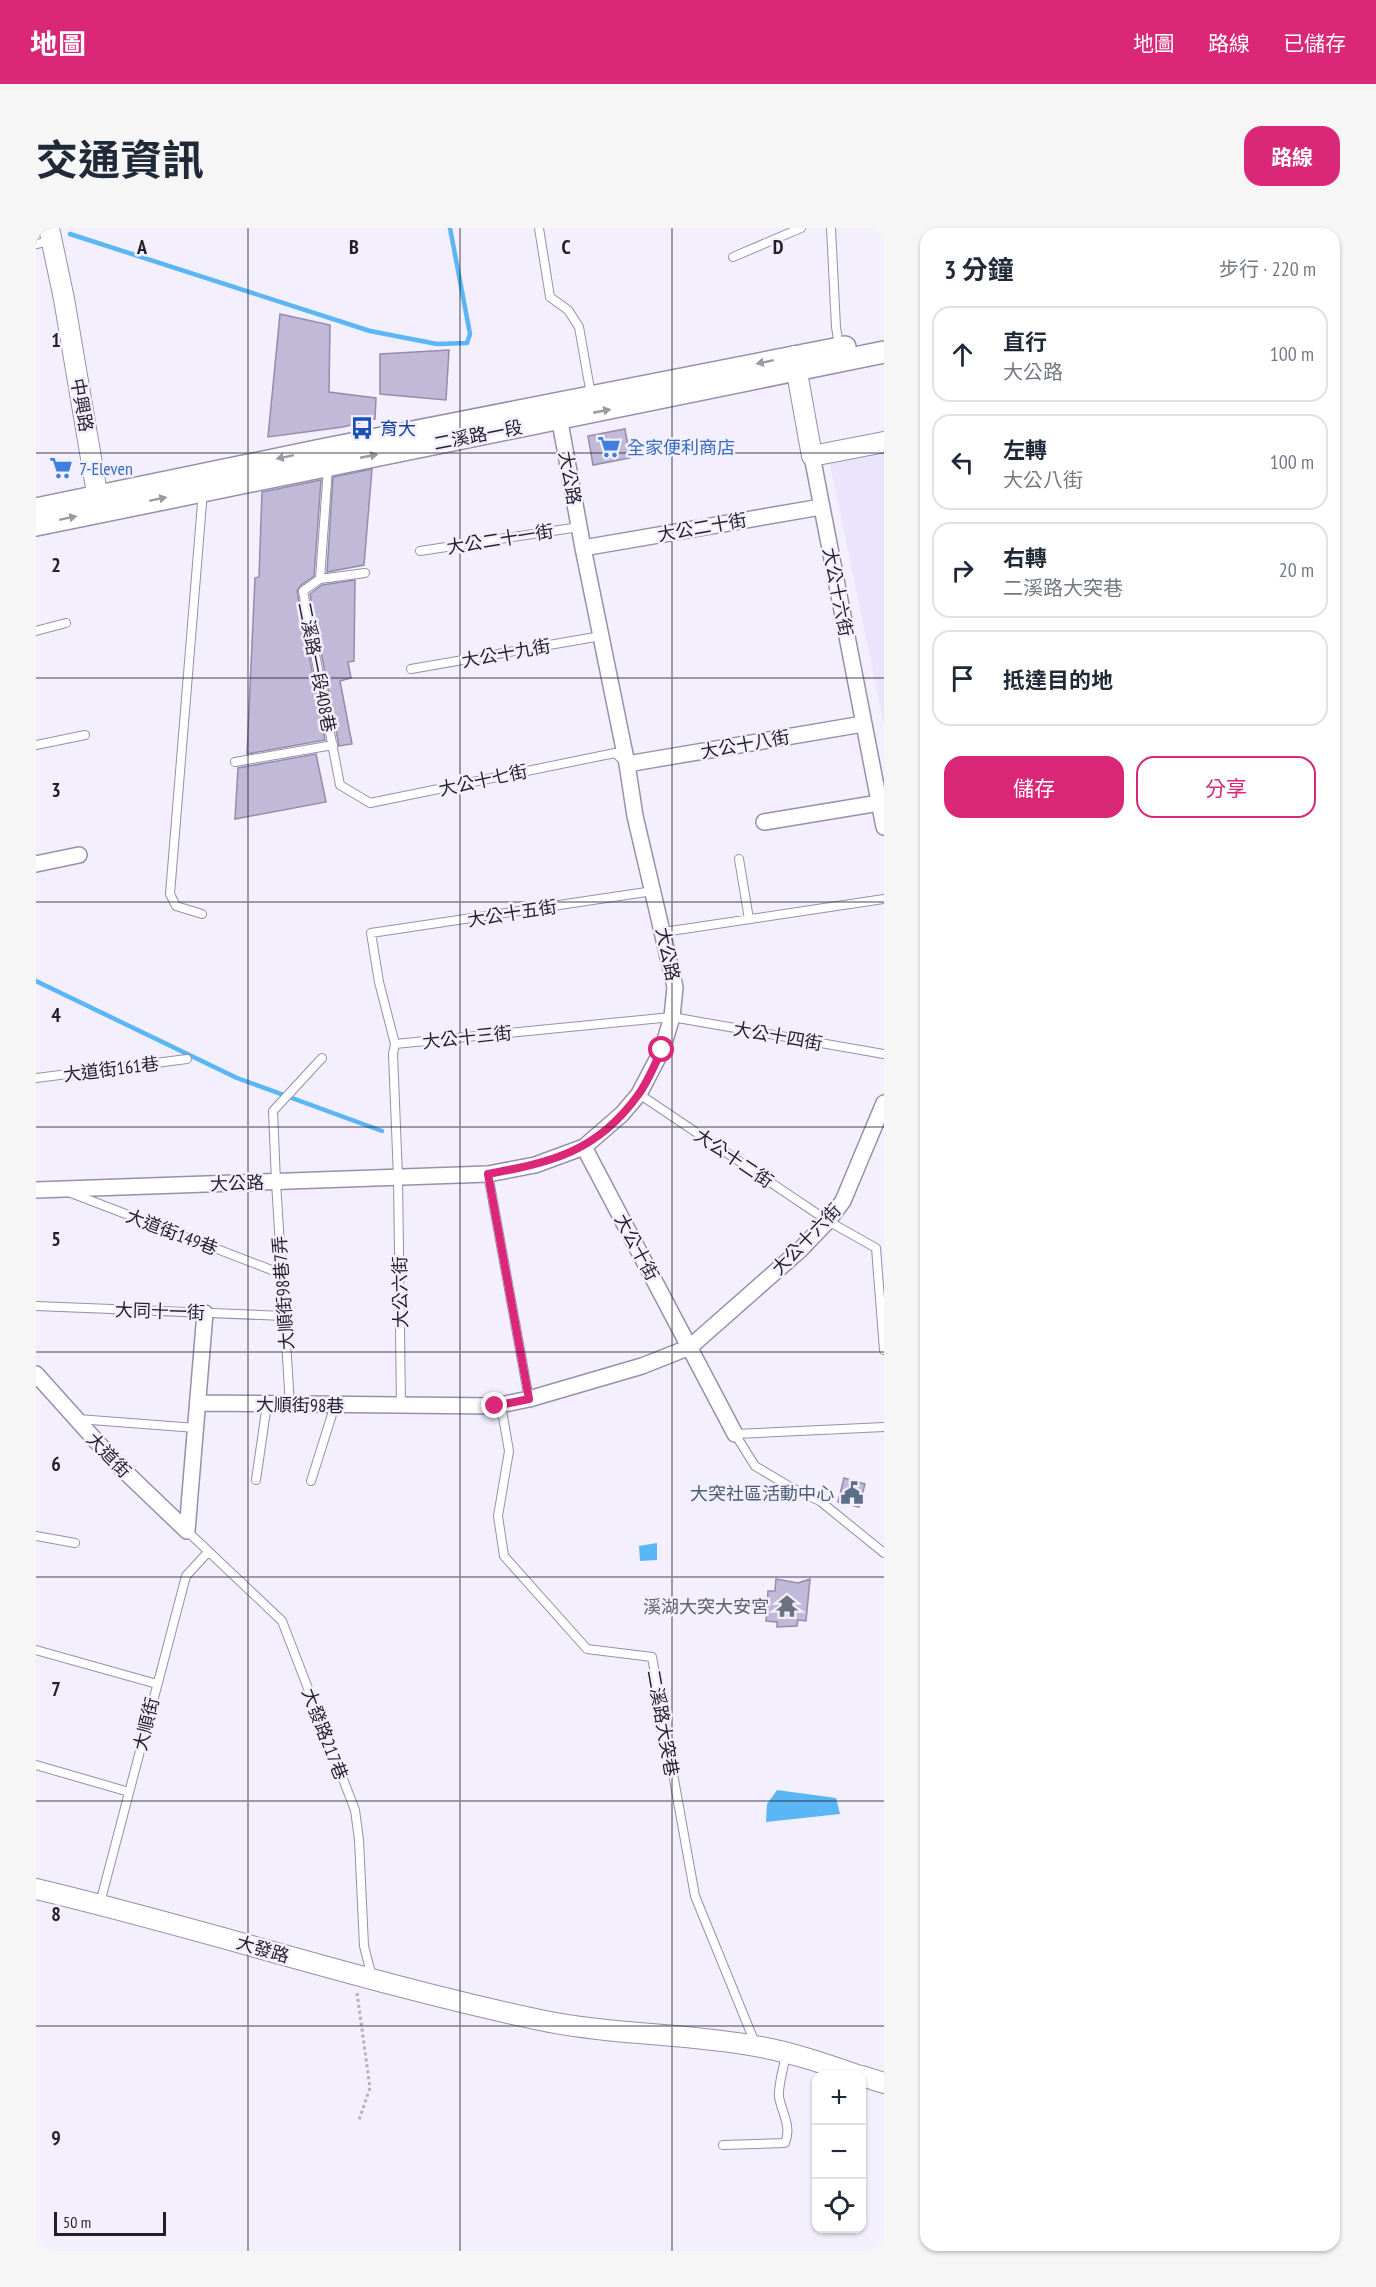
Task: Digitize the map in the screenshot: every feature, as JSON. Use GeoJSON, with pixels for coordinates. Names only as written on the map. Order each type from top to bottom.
{"type":"FeatureCollection","features":[{"type":"Feature","properties":{"kind":"main road","name":"二溪路一段"},"geometry":{"type":"LineString","coordinates":[[36,525],[99,504],[795,364],[841,354],[884,339]]}},
{"type":"Feature","properties":{"kind":"main road","name":"二溪路一段"},"geometry":{"type":"LineString","coordinates":[[841,354],[884,352]]}},
{"type":"Feature","properties":{"kind":"main road","name":"二溪路一段"},"geometry":{"type":"LineString","coordinates":[[558,412],[592,397],[795,364]]}},
{"type":"Feature","properties":{"kind":"main road","name":"二溪路一段"},"geometry":{"type":"LineString","coordinates":[[36,509],[99,504],[203,490],[327,457]]}},
{"type":"Feature","properties":{"kind":"street","name":"中興路"},"geometry":{"type":"LineString","coordinates":[[46,237],[64,300],[99,504]]}},
{"type":"Feature","properties":{"kind":"street","name":"大公十六街"},"geometry":{"type":"LineString","coordinates":[[795,364],[884,827]]}},
{"type":"Feature","properties":{"kind":"street","name":"大公路"},"geometry":{"type":"LineString","coordinates":[[36,1190],[488,1174],[535,1165],[584,1147],[622,1114],[639,1094],[662,1050],[672,1017],[675,987],[664,932],[635,816],[627,764],[558,412]]}},
{"type":"Feature","properties":{"kind":"street"},"geometry":{"type":"LineString","coordinates":[[812,456],[884,442]]}},
{"type":"Feature","properties":{"kind":"street","name":"大公二十街"},"geometry":{"type":"LineString","coordinates":[[583,548],[821,507]]}},
{"type":"Feature","properties":{"kind":"street","name":"大公十八街"},"geometry":{"type":"LineString","coordinates":[[627,764],[863,724]]}},
{"type":"Feature","properties":{"kind":"street"},"geometry":{"type":"LineString","coordinates":[[764,822],[879,803]]}},
{"type":"Feature","properties":{"kind":"street"},"geometry":{"type":"LineString","coordinates":[[36,864],[78,855]]}},
{"type":"Feature","properties":{"kind":"street","name":"大公十六街"},"geometry":{"type":"LineString","coordinates":[[690,1347],[800,1250],[828,1221],[843,1201],[884,1103]]}},
{"type":"Feature","properties":{"kind":"street","name":"大公十街"},"geometry":{"type":"LineString","coordinates":[[584,1147],[735,1434]]}},
{"type":"Feature","properties":{"kind":"street"},"geometry":{"type":"LineString","coordinates":[[187,1531],[205,1313]]}},
{"type":"Feature","properties":{"kind":"street"},"geometry":{"type":"LineString","coordinates":[[401,1407],[501,1405],[642,1366],[690,1347]]}},
{"type":"Feature","properties":{"kind":"street","name":"大道街"},"geometry":{"type":"LineString","coordinates":[[36,1374],[115,1462],[187,1531]]}},
{"type":"Feature","properties":{"kind":"street","name":"大順街98巷"},"geometry":{"type":"LineString","coordinates":[[199,1403],[401,1407]]}},
{"type":"Feature","properties":{"kind":"street","name":"大發路"},"geometry":{"type":"LineString","coordinates":[[36,1888],[489,2010],[568,2026],[756,2046]]}},
{"type":"Feature","properties":{"kind":"street"},"geometry":{"type":"LineString","coordinates":[[756,2046],[844,2071]]}},
{"type":"Feature","properties":{"kind":"street"},"geometry":{"type":"LineString","coordinates":[[866,2078],[884,2084]]}},
{"type":"Feature","properties":{"kind":"lane"},"geometry":{"type":"LineString","coordinates":[[539,228],[550,297],[568,310],[579,327],[592,397]]}},
{"type":"Feature","properties":{"kind":"lane"},"geometry":{"type":"LineString","coordinates":[[733,257],[801,228]]}},
{"type":"Feature","properties":{"kind":"lane"},"geometry":{"type":"LineString","coordinates":[[831,228],[836,327],[841,354]]}},
{"type":"Feature","properties":{"kind":"lane","name":"二溪路一段408巷"},"geometry":{"type":"LineString","coordinates":[[327,457],[320,579],[303,591],[340,785]]}},
{"type":"Feature","properties":{"kind":"lane"},"geometry":{"type":"LineString","coordinates":[[202,914],[176,906],[170,894],[203,490]]}},
{"type":"Feature","properties":{"kind":"lane","name":"大公二十一街"},"geometry":{"type":"LineString","coordinates":[[420,551],[579,526]]}},
{"type":"Feature","properties":{"kind":"lane"},"geometry":{"type":"LineString","coordinates":[[320,579],[365,573]]}},
{"type":"Feature","properties":{"kind":"lane"},"geometry":{"type":"LineString","coordinates":[[36,631],[66,623]]}},
{"type":"Feature","properties":{"kind":"lane","name":"大公十九街"},"geometry":{"type":"LineString","coordinates":[[411,669],[601,636]]}},
{"type":"Feature","properties":{"kind":"lane"},"geometry":{"type":"LineString","coordinates":[[36,744],[85,735]]}},
{"type":"Feature","properties":{"kind":"lane"},"geometry":{"type":"LineString","coordinates":[[235,762],[333,746]]}},
{"type":"Feature","properties":{"kind":"lane","name":"大公十七街"},"geometry":{"type":"LineString","coordinates":[[340,785],[370,803],[615,753],[627,764]]}},
{"type":"Feature","properties":{"kind":"lane"},"geometry":{"type":"LineString","coordinates":[[739,859],[749,919]]}},
{"type":"Feature","properties":{"kind":"lane","name":"大公十五街"},"geometry":{"type":"LineString","coordinates":[[395,1044],[379,982],[371,933],[653,891]]}},
{"type":"Feature","properties":{"kind":"lane"},"geometry":{"type":"LineString","coordinates":[[664,932],[884,899]]}},
{"type":"Feature","properties":{"kind":"lane","name":"大公十三街"},"geometry":{"type":"LineString","coordinates":[[398,1177],[393,1054],[395,1044],[672,1017]]}},
{"type":"Feature","properties":{"kind":"lane","name":"大公十四街"},"geometry":{"type":"LineString","coordinates":[[672,1017],[884,1054]]}},
{"type":"Feature","properties":{"kind":"lane","name":"大順街98巷7弄"},"geometry":{"type":"LineString","coordinates":[[290,1404],[273,1111],[322,1058]]}},
{"type":"Feature","properties":{"kind":"lane","name":"大道街161巷"},"geometry":{"type":"LineString","coordinates":[[36,1078],[187,1059]]}},
{"type":"Feature","properties":{"kind":"lane","name":"大公十二街"},"geometry":{"type":"LineString","coordinates":[[639,1094],[828,1221],[876,1248],[884,1350]]}},
{"type":"Feature","properties":{"kind":"lane"},"geometry":{"type":"LineString","coordinates":[[488,1174],[529,1399]]}},
{"type":"Feature","properties":{"kind":"lane","name":"大公六街"},"geometry":{"type":"LineString","coordinates":[[398,1177],[401,1407]]}},
{"type":"Feature","properties":{"kind":"lane","name":"大道街149巷"},"geometry":{"type":"LineString","coordinates":[[63,1190],[282,1274]]}},
{"type":"Feature","properties":{"kind":"lane","name":"大同十一街"},"geometry":{"type":"LineString","coordinates":[[36,1306],[284,1316]]}},
{"type":"Feature","properties":{"kind":"lane"},"geometry":{"type":"LineString","coordinates":[[256,1480],[267,1404]]}},
{"type":"Feature","properties":{"kind":"lane"},"geometry":{"type":"LineString","coordinates":[[311,1481],[335,1405]]}},
{"type":"Feature","properties":{"kind":"lane","name":"二溪路大突巷"},"geometry":{"type":"LineString","coordinates":[[501,1405],[509,1451],[498,1516],[504,1556],[587,1649],[652,1657],[695,1896],[756,2046]]}},
{"type":"Feature","properties":{"kind":"lane"},"geometry":{"type":"LineString","coordinates":[[75,1419],[196,1428]]}},
{"type":"Feature","properties":{"kind":"lane"},"geometry":{"type":"LineString","coordinates":[[884,1427],[735,1434],[755,1466],[792,1488],[820,1501],[884,1553]]}},
{"type":"Feature","properties":{"kind":"lane","name":"大發路217巷"},"geometry":{"type":"LineString","coordinates":[[187,1531],[282,1621],[355,1810],[359,1840],[364,1978]]}},
{"type":"Feature","properties":{"kind":"lane"},"geometry":{"type":"LineString","coordinates":[[36,1536],[75,1543]]}},
{"type":"Feature","properties":{"kind":"lane","name":"大順街"},"geometry":{"type":"LineString","coordinates":[[100,1904],[186,1576],[208,1552]]}},
{"type":"Feature","properties":{"kind":"lane"},"geometry":{"type":"LineString","coordinates":[[36,1650],[157,1683]]}},
{"type":"Feature","properties":{"kind":"lane"},"geometry":{"type":"LineString","coordinates":[[36,1765],[129,1792]]}},
{"type":"Feature","properties":{"kind":"lane"},"geometry":{"type":"LineString","coordinates":[[723,2145],[785,2143],[788,2136],[785,2113],[779,2096],[786,2054]]}},
{"type":"Feature","properties":{"kind":"path"},"geometry":{"type":"LineString","coordinates":[[359,2120],[370,2088],[364,1978]]}},
{"type":"Feature","properties":{"kind":"shaded area"},"geometry":{"type":"Polygon","coordinates":[[[884,449],[884,724],[829,459],[884,449]]]}},
{"type":"Feature","properties":{"kind":"water"},"geometry":{"type":"Polygon","coordinates":[[[657,1543],[657,1560],[640,1561],[639,1546],[657,1543]]]}},
{"type":"Feature","properties":{"kind":"water"},"geometry":{"type":"Polygon","coordinates":[[[777,1790],[836,1798],[840,1814],[766,1822],[767,1804],[777,1790]]]}},
{"type":"Feature","properties":{"kind":"building"},"geometry":{"type":"Polygon","coordinates":[[[280,314],[330,325],[329,392],[376,398],[375,419],[343,427],[268,437],[280,314]]]}},
{"type":"Feature","properties":{"kind":"building"},"geometry":{"type":"Polygon","coordinates":[[[449,350],[446,400],[380,394],[380,354],[449,350]]]}},
{"type":"Feature","properties":{"kind":"building","name":"全家便利商店"},"geometry":{"type":"Polygon","coordinates":[[[625,429],[630,458],[593,465],[588,436],[625,429]]]}},
{"type":"Feature","properties":{"kind":"building"},"geometry":{"type":"Polygon","coordinates":[[[372,469],[364,565],[327,572],[333,477],[372,469]]]}},
{"type":"Feature","properties":{"kind":"building"},"geometry":{"type":"Polygon","coordinates":[[[321,480],[314,576],[297,591],[325,740],[247,754],[255,578],[259,577],[262,492],[321,480]]]}},
{"type":"Feature","properties":{"kind":"building"},"geometry":{"type":"Polygon","coordinates":[[[355,580],[354,661],[348,662],[351,678],[340,681],[352,744],[339,746],[310,594],[322,585],[355,580]]]}},
{"type":"Feature","properties":{"kind":"building"},"geometry":{"type":"Polygon","coordinates":[[[316,754],[326,802],[235,819],[238,768],[316,754]]]}},
{"type":"Feature","properties":{"kind":"building","name":"大突社區活動中心"},"geometry":{"type":"Polygon","coordinates":[[[844,1478],[865,1484],[859,1507],[838,1502],[844,1478]]]}},
{"type":"Feature","properties":{"kind":"building","name":"溪湖大突大安宮"},"geometry":{"type":"Polygon","coordinates":[[[776,1579],[798,1583],[810,1579],[806,1621],[798,1620],[797,1626],[777,1627],[777,1622],[766,1621],[768,1591],[775,1591],[776,1579]]]}},
{"type":"Feature","properties":{"kind":"waterway"},"geometry":{"type":"LineString","coordinates":[[70,234],[370,331],[437,344],[467,343],[470,334],[450,228]]}},
{"type":"Feature","properties":{"kind":"waterway"},"geometry":{"type":"LineString","coordinates":[[36,981],[237,1078],[382,1131]]}},
{"type":"Feature","properties":{"kind":"place","name":"育大"},"geometry":{"type":"Point","coordinates":[362,428]}},
{"type":"Feature","properties":{"kind":"place","name":"全家便利商店"},"geometry":{"type":"Point","coordinates":[609,447]}},
{"type":"Feature","properties":{"kind":"place","name":"7-Eleven"},"geometry":{"type":"Point","coordinates":[61,468]}},
{"type":"Feature","properties":{"kind":"place","name":"大突社區活動中心"},"geometry":{"type":"Point","coordinates":[852,1493]}},
{"type":"Feature","properties":{"kind":"place","name":"溪湖大突大安宮"},"geometry":{"type":"Point","coordinates":[787,1606]}},
{"type":"Feature","properties":{"kind":"route"},"geometry":{"type":"LineString","coordinates":[[495,1406],[529,1399],[488,1174],[535,1165],[584,1147],[622,1114],[639,1094],[662,1050]]}}]}
